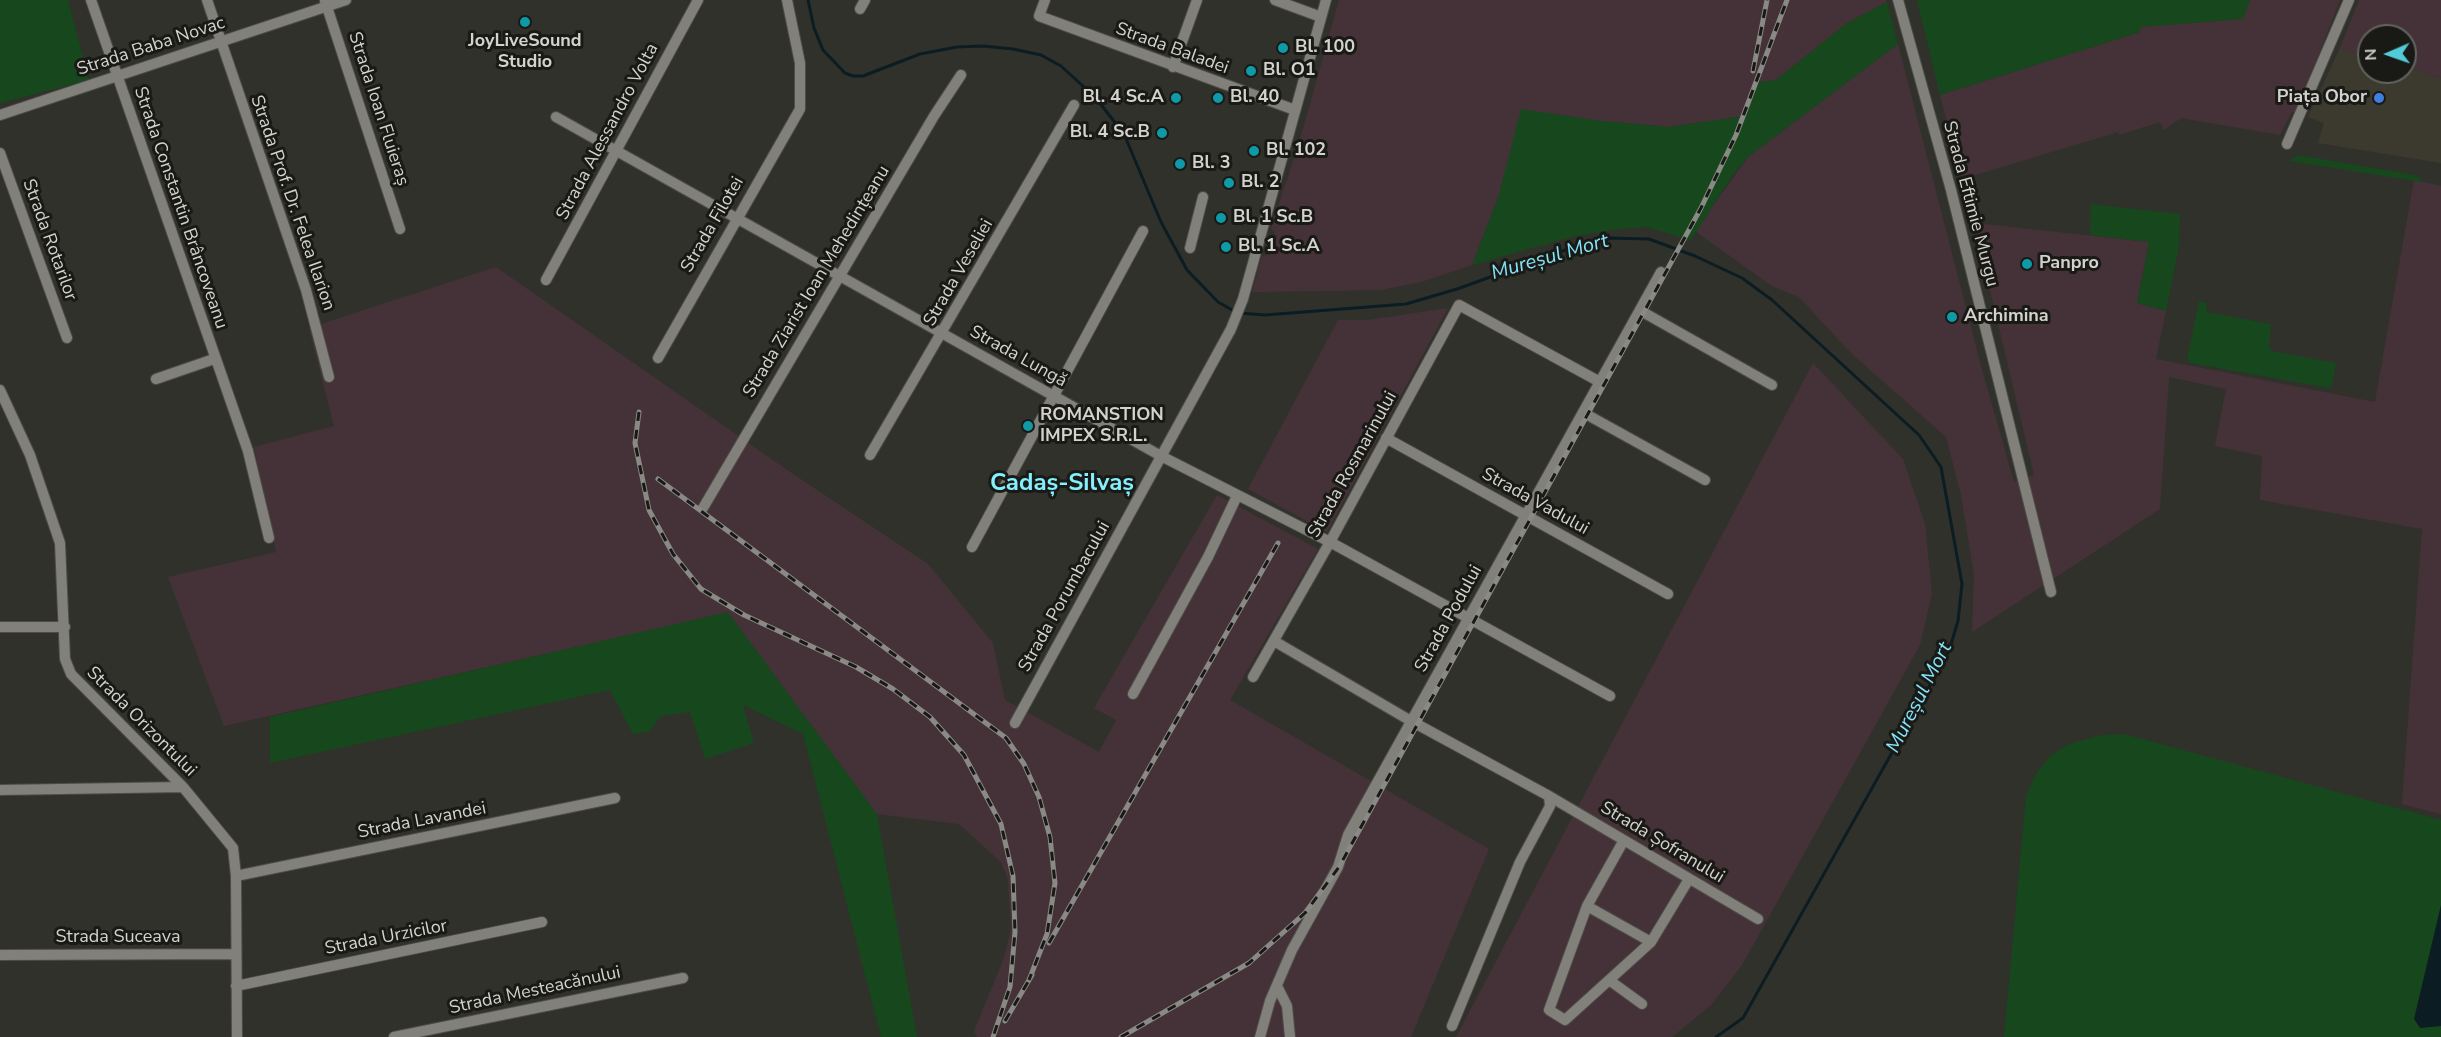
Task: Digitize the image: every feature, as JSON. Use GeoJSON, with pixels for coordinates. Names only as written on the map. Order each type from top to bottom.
{"type":"FeatureCollection","features":[{"type":"Feature","properties":{"kind":"street","name":"Strada Constantin Brâncoveanu"},"geometry":{"type":"LineString","coordinates":[[91,0],[214,359],[248,451],[269,538]]}},
{"type":"Feature","properties":{"kind":"street","name":"Strada Prof. Dr. Felea Ilarion"},"geometry":{"type":"LineString","coordinates":[[207,0],[306,290],[329,377]]}},
{"type":"Feature","properties":{"kind":"street","name":"Strada Baba Novac"},"geometry":{"type":"LineString","coordinates":[[0,115],[220,42],[326,3],[346,0]]}},
{"type":"Feature","properties":{"kind":"street","name":"Strada Alessandro Volta"},"geometry":{"type":"LineString","coordinates":[[546,280],[698,0]]}},
{"type":"Feature","properties":{"kind":"street","name":"Strada Filotei"},"geometry":{"type":"LineString","coordinates":[[658,358],[800,109],[800,63],[787,0]]}},
{"type":"Feature","properties":{"kind":"street","name":"Strada Baladei"},"geometry":{"type":"LineString","coordinates":[[1045,0],[1039,16],[1295,110]]}},
{"type":"Feature","properties":{"kind":"street"},"geometry":{"type":"LineString","coordinates":[[1173,67],[1197,0]]}},
{"type":"Feature","properties":{"kind":"street"},"geometry":{"type":"LineString","coordinates":[[1275,0],[1321,17]]}},
{"type":"Feature","properties":{"kind":"street","name":"Strada Porumbacului"},"geometry":{"type":"LineString","coordinates":[[1015,723],[1231,329],[1239,310],[1326,0]]}},
{"type":"Feature","properties":{"kind":"street","name":"Strada Eftimie Murgu"},"geometry":{"type":"LineString","coordinates":[[1898,0],[1951,190],[2051,592]]}},
{"type":"Feature","properties":{"kind":"street"},"geometry":{"type":"LineString","coordinates":[[2287,144],[2349,0]]}},
{"type":"Feature","properties":{"kind":"street","name":"Strada Ioan Fluieraș"},"geometry":{"type":"LineString","coordinates":[[326,3],[400,229]]}},
{"type":"Feature","properties":{"kind":"street","name":"Strada Ziarist Ioan Mehedințeanu"},"geometry":{"type":"LineString","coordinates":[[703,508],[934,116],[961,75]]}},
{"type":"Feature","properties":{"kind":"street","name":"Strada Veseliei"},"geometry":{"type":"LineString","coordinates":[[870,455],[1074,105]]}},
{"type":"Feature","properties":{"kind":"street","name":"Strada Lungă"},"geometry":{"type":"LineString","coordinates":[[556,117],[1161,456],[1330,542],[1610,696]]}},
{"type":"Feature","properties":{"kind":"street","name":"Strada Rotarilor"},"geometry":{"type":"LineString","coordinates":[[0,153],[66,338]]}},
{"type":"Feature","properties":{"kind":"street"},"geometry":{"type":"LineString","coordinates":[[1190,248],[1203,197]]}},
{"type":"Feature","properties":{"kind":"street"},"geometry":{"type":"LineString","coordinates":[[972,547],[1143,231]]}},
{"type":"Feature","properties":{"kind":"street","name":"Strada Podului"},"geometry":{"type":"LineString","coordinates":[[1260,1037],[1292,950],[1336,870],[1348,835],[1661,272]]}},
{"type":"Feature","properties":{"kind":"street","name":"Strada Rosmarinului"},"geometry":{"type":"LineString","coordinates":[[1252,677],[1330,542],[1459,305],[1600,382]]}},
{"type":"Feature","properties":{"kind":"street"},"geometry":{"type":"LineString","coordinates":[[1641,311],[1772,386]]}},
{"type":"Feature","properties":{"kind":"street"},"geometry":{"type":"LineString","coordinates":[[156,379],[214,359]]}},
{"type":"Feature","properties":{"kind":"street","name":"Strada Orizontului"},"geometry":{"type":"LineString","coordinates":[[0,390],[30,455],[56,525],[62,559],[66,659],[75,681],[183,788],[233,848],[236,876],[237,1037]]}},
{"type":"Feature","properties":{"kind":"street"},"geometry":{"type":"LineString","coordinates":[[1584,413],[1705,480]]}},
{"type":"Feature","properties":{"kind":"street","name":"Strada Vadului"},"geometry":{"type":"LineString","coordinates":[[1386,438],[1668,594]]}},
{"type":"Feature","properties":{"kind":"street"},"geometry":{"type":"LineString","coordinates":[[1133,694],[1208,557],[1237,496]]}},
{"type":"Feature","properties":{"kind":"street"},"geometry":{"type":"LineString","coordinates":[[0,627],[65,627]]}},
{"type":"Feature","properties":{"kind":"street"},"geometry":{"type":"LineString","coordinates":[[1274,641],[1411,721],[1549,796],[1550,806],[1520,862],[1452,1026]]}},
{"type":"Feature","properties":{"kind":"street"},"geometry":{"type":"LineString","coordinates":[[0,790],[183,788]]}},
{"type":"Feature","properties":{"kind":"street","name":"Strada Șofranului"},"geometry":{"type":"LineString","coordinates":[[1549,796],[1758,919]]}},
{"type":"Feature","properties":{"kind":"street","name":"Strada Lavandei"},"geometry":{"type":"LineString","coordinates":[[236,876],[615,798]]}},
{"type":"Feature","properties":{"kind":"street"},"geometry":{"type":"LineString","coordinates":[[1624,840],[1587,906],[1549,1010],[1565,1020],[1651,942],[1689,879]]}},
{"type":"Feature","properties":{"kind":"street"},"geometry":{"type":"LineString","coordinates":[[1587,906],[1651,942]]}},
{"type":"Feature","properties":{"kind":"street","name":"Strada Urzicilor"},"geometry":{"type":"LineString","coordinates":[[236,986],[542,922]]}},
{"type":"Feature","properties":{"kind":"street","name":"Strada Suceava"},"geometry":{"type":"LineString","coordinates":[[0,955],[236,954]]}},
{"type":"Feature","properties":{"kind":"street","name":"Strada Mesteacănului"},"geometry":{"type":"LineString","coordinates":[[394,1037],[683,978]]}},
{"type":"Feature","properties":{"kind":"street"},"geometry":{"type":"LineString","coordinates":[[1609,980],[1642,1004]]}},
{"type":"Feature","properties":{"kind":"street"},"geometry":{"type":"LineString","coordinates":[[1277,986],[1287,1006],[1290,1037]]}},
{"type":"Feature","properties":{"kind":"shaded area"},"geometry":{"type":"Polygon","coordinates":[[[1339,0],[1886,0],[1887,2],[1847,23],[1776,80],[1759,82],[1744,116],[1669,127],[1602,121],[1498,198],[1472,265],[1421,282],[1380,290],[1252,292],[1262,256],[1273,254],[1277,237],[1271,228],[1300,140],[1339,0]]]}},
{"type":"Feature","properties":{"kind":"shaded area"},"geometry":{"type":"Polygon","coordinates":[[[2250,0],[2340,0],[2296,112],[2292,112],[2280,135],[2181,118],[2164,130],[2160,122],[2119,135],[2118,132],[1962,179],[1940,95],[2140,32],[2139,27],[2243,19],[2250,0]]]}},
{"type":"Feature","properties":{"kind":"shaded area"},"geometry":{"type":"Polygon","coordinates":[[[2359,0],[2441,0],[2441,78],[2417,71],[2417,24],[2357,24],[2357,53],[2340,48],[2359,0]]]}},
{"type":"Feature","properties":{"kind":"shaded area"},"geometry":{"type":"Polygon","coordinates":[[[1898,44],[1981,366],[2014,482],[2034,475],[1974,223],[2149,242],[2137,303],[2166,311],[2156,359],[2375,402],[2414,180],[2441,186],[2441,814],[2402,804],[2422,529],[2260,500],[2262,456],[2215,446],[2226,389],[2169,377],[2160,509],[1972,632],[1974,575],[1961,495],[1946,437],[1852,354],[1799,297],[1772,286],[1695,231],[1748,157],[1898,44]]]}},
{"type":"Feature","properties":{"kind":"shaded area","name":"Piața Obor"},"geometry":{"type":"Polygon","coordinates":[[[2340,48],[2357,53],[2357,84],[2417,84],[2417,71],[2441,78],[2441,163],[2318,143],[2324,123],[2308,117],[2340,48]]]}},
{"type":"Feature","properties":{"kind":"shaded area"},"geometry":{"type":"Polygon","coordinates":[[[496,267],[790,472],[928,564],[993,643],[1005,700],[1099,752],[1116,720],[1094,708],[1217,495],[1318,549],[1230,700],[1489,849],[1411,1037],[977,1037],[974,1031],[1004,958],[1011,928],[1008,880],[1001,862],[959,824],[877,814],[728,613],[224,726],[168,577],[276,552],[254,447],[334,426],[309,328],[496,267]]]}},
{"type":"Feature","properties":{"kind":"shaded area"},"geometry":{"type":"Polygon","coordinates":[[[1448,308],[1327,532],[1248,489],[1338,320],[1368,320],[1448,308]]]}},
{"type":"Feature","properties":{"kind":"shaded area"},"geometry":{"type":"Polygon","coordinates":[[[1813,363],[1903,459],[1925,524],[1932,594],[1920,645],[1742,965],[1711,1005],[1672,1037],[1456,1037],[1813,363]]]}},
{"type":"Feature","properties":{"kind":"shaded area"},"geometry":{"type":"Polygon","coordinates":[[[2441,905],[2441,1026],[2420,1028],[2414,1019],[2441,905]]]}},
{"type":"Feature","properties":{"kind":"green space"},"geometry":{"type":"Polygon","coordinates":[[[0,0],[68,0],[89,80],[0,103],[0,0]]]}},
{"type":"Feature","properties":{"kind":"green space"},"geometry":{"type":"Polygon","coordinates":[[[1917,0],[2250,0],[2243,19],[2140,27],[2140,32],[1940,95],[1917,0]]]}},
{"type":"Feature","properties":{"kind":"green space"},"geometry":{"type":"Polygon","coordinates":[[[1887,2],[1898,44],[1748,157],[1732,176],[1691,240],[1646,227],[1611,230],[1575,236],[1472,265],[1498,198],[1521,109],[1602,121],[1669,127],[1744,116],[1759,82],[1776,80],[1847,23],[1887,2]]]}},
{"type":"Feature","properties":{"kind":"green space"},"geometry":{"type":"Polygon","coordinates":[[[2299,155],[2414,175],[2421,178],[2421,182],[2289,161],[2299,155]]]}},
{"type":"Feature","properties":{"kind":"green space"},"geometry":{"type":"Polygon","coordinates":[[[2091,204],[2180,214],[2179,247],[2166,311],[2137,303],[2149,242],[2090,235],[2091,204]]]}},
{"type":"Feature","properties":{"kind":"green space"},"geometry":{"type":"Polygon","coordinates":[[[2199,301],[2207,303],[2206,312],[2271,324],[2269,347],[2272,351],[2336,363],[2332,385],[2329,388],[2191,363],[2187,359],[2199,301]]]}},
{"type":"Feature","properties":{"kind":"green space"},"geometry":{"type":"Polygon","coordinates":[[[728,612],[877,814],[917,1037],[881,1037],[803,734],[743,705],[754,743],[705,759],[690,712],[661,716],[650,731],[633,734],[610,690],[270,763],[270,717],[728,612]]]}},
{"type":"Feature","properties":{"kind":"green space"},"geometry":{"type":"Polygon","coordinates":[[[2124,734],[2441,820],[2441,1037],[2004,1037],[2026,796],[2035,775],[2049,757],[2069,744],[2101,735],[2124,734]]]}},
{"type":"Feature","properties":{"kind":"waterway","name":"Mureșul Mort"},"geometry":{"type":"LineString","coordinates":[[808,0],[814,28],[823,50],[845,73],[853,76],[863,76],[920,54],[957,47],[983,46],[1013,49],[1041,55],[1061,66],[1095,97],[1124,134],[1161,222],[1187,270],[1218,302],[1234,311]]}},
{"type":"Feature","properties":{"kind":"waterway","name":"Mureșul Mort"},"geometry":{"type":"LineString","coordinates":[[1240,313],[1265,315],[1406,304],[1457,289],[1585,243],[1607,238],[1649,239],[1695,256],[1742,278],[1772,300],[1919,435],[1941,467],[1962,584],[1958,621],[1949,651],[1743,1018],[1716,1037]]}},
{"type":"Feature","properties":{"kind":"railway"},"geometry":{"type":"LineString","coordinates":[[1753,71],[1767,0]]}},
{"type":"Feature","properties":{"kind":"railway"},"geometry":{"type":"LineString","coordinates":[[1121,1037],[1249,963],[1305,913],[1339,867],[1701,208],[1736,135],[1787,0]]}},
{"type":"Feature","properties":{"kind":"railway"},"geometry":{"type":"LineString","coordinates":[[639,412],[635,443],[649,510],[673,554],[701,589],[744,615],[856,667],[893,689],[930,717],[964,755],[1001,824],[1013,876],[1015,932],[1010,987],[993,1037]]}},
{"type":"Feature","properties":{"kind":"railway"},"geometry":{"type":"LineString","coordinates":[[658,479],[1006,738],[1024,764],[1039,797],[1050,837],[1055,883],[1047,934],[1029,980]]}},
{"type":"Feature","properties":{"kind":"railway"},"geometry":{"type":"LineString","coordinates":[[1049,943],[1278,543]]}},
{"type":"Feature","properties":{"kind":"railway"},"geometry":{"type":"LineString","coordinates":[[1005,1021],[1032,975]]}},
{"type":"Feature","properties":{"kind":"place","name":"JoyLiveSound Studio"},"geometry":{"type":"Point","coordinates":[525,22]}},
{"type":"Feature","properties":{"kind":"place","name":"Bl. 100"},"geometry":{"type":"Point","coordinates":[1283,48]}},
{"type":"Feature","properties":{"kind":"place","name":"Bl. O1"},"geometry":{"type":"Point","coordinates":[1251,71]}},
{"type":"Feature","properties":{"kind":"place","name":"Bl. 4 Sc.A"},"geometry":{"type":"Point","coordinates":[1176,98]}},
{"type":"Feature","properties":{"kind":"place","name":"Bl. 40"},"geometry":{"type":"Point","coordinates":[1218,98]}},
{"type":"Feature","properties":{"kind":"place","name":"Piața Obor"},"geometry":{"type":"Point","coordinates":[2379,98]}},
{"type":"Feature","properties":{"kind":"place","name":"Bl. 4 Sc.B"},"geometry":{"type":"Point","coordinates":[1162,133]}},
{"type":"Feature","properties":{"kind":"place","name":"Bl. 102"},"geometry":{"type":"Point","coordinates":[1254,151]}},
{"type":"Feature","properties":{"kind":"place","name":"Bl. 3"},"geometry":{"type":"Point","coordinates":[1180,164]}},
{"type":"Feature","properties":{"kind":"place","name":"Bl. 2"},"geometry":{"type":"Point","coordinates":[1229,183]}},
{"type":"Feature","properties":{"kind":"place","name":"Bl. 1 Sc.B"},"geometry":{"type":"Point","coordinates":[1221,218]}},
{"type":"Feature","properties":{"kind":"place","name":"Bl. 1 Sc.A"},"geometry":{"type":"Point","coordinates":[1226,247]}},
{"type":"Feature","properties":{"kind":"place","name":"Panpro"},"geometry":{"type":"Point","coordinates":[2027,264]}},
{"type":"Feature","properties":{"kind":"place","name":"Archimina"},"geometry":{"type":"Point","coordinates":[1952,317]}},
{"type":"Feature","properties":{"kind":"place","name":"ROMANSTION IMPEX S.R.L."},"geometry":{"type":"Point","coordinates":[1028,426]}},
{"type":"Feature","properties":{"kind":"district","name":"Cadaș-Silvaș"},"geometry":{"type":"Point","coordinates":[1062,484]}}]}
